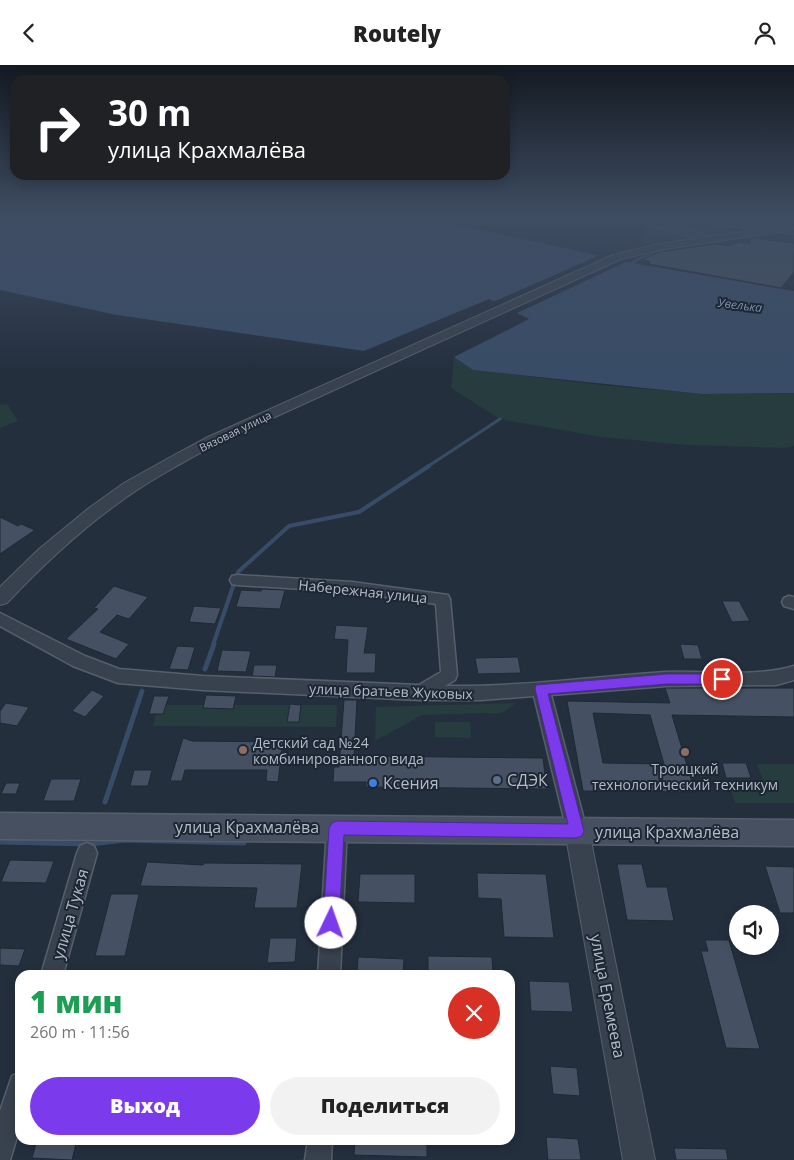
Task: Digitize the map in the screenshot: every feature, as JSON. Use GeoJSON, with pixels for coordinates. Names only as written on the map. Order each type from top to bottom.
{"type":"FeatureCollection","features":[{"type":"Feature","properties":{"kind":"main road","name":"улица Крахмалёва"},"geometry":{"type":"LineString","coordinates":[[0,826],[794,833]]}},
{"type":"Feature","properties":{"kind":"street","name":"Вязовая улица"},"geometry":{"type":"LineString","coordinates":[[0,598],[27,569],[60,539],[97,510],[159,469],[213,440],[592,268]]}},
{"type":"Feature","properties":{"kind":"street","name":"Набережная улица"},"geometry":{"type":"LineString","coordinates":[[237,580],[352,587],[443,599],[449,675]]}},
{"type":"Feature","properties":{"kind":"street","name":"улица братьев Жуковых"},"geometry":{"type":"LineString","coordinates":[[0,619],[79,661],[118,676],[203,683],[420,693],[481,693],[667,679],[776,678],[794,673]]}},
{"type":"Feature","properties":{"kind":"street"},"geometry":{"type":"LineString","coordinates":[[420,693],[449,675],[481,693]]}},
{"type":"Feature","properties":{"kind":"street"},"geometry":{"type":"LineString","coordinates":[[541,689],[576,831]]}},
{"type":"Feature","properties":{"kind":"street"},"geometry":{"type":"LineString","coordinates":[[329,970],[337,828]]}},
{"type":"Feature","properties":{"kind":"street","name":"улица Еремеева"},"geometry":{"type":"LineString","coordinates":[[576,831],[639,1160]]}},
{"type":"Feature","properties":{"kind":"street","name":"улица Тукая"},"geometry":{"type":"LineString","coordinates":[[53,970],[87,853]]}},
{"type":"Feature","properties":{"kind":"street"},"geometry":{"type":"LineString","coordinates":[[0,1153],[15,1101]]}},
{"type":"Feature","properties":{"kind":"street"},"geometry":{"type":"LineString","coordinates":[[318,1160],[320,1145]]}},
{"type":"Feature","properties":{"kind":"green space"},"geometry":{"type":"Polygon","coordinates":[[[454,357],[473,370],[602,385],[702,394],[794,393],[794,446],[785,448],[686,445],[602,437],[500,419],[451,388],[454,357]]]}},
{"type":"Feature","properties":{"kind":"green space"},"geometry":{"type":"Polygon","coordinates":[[[7,404],[18,421],[0,428],[0,405],[7,404]]]}},
{"type":"Feature","properties":{"kind":"green space"},"geometry":{"type":"Polygon","coordinates":[[[515,703],[505,711],[494,714],[422,715],[375,741],[376,707],[515,703]]]}},
{"type":"Feature","properties":{"kind":"green space"},"geometry":{"type":"Polygon","coordinates":[[[158,705],[337,705],[336,727],[153,726],[158,705]]]}},
{"type":"Feature","properties":{"kind":"green space"},"geometry":{"type":"Polygon","coordinates":[[[435,722],[470,722],[471,738],[435,737],[435,722]]]}},
{"type":"Feature","properties":{"kind":"green space"},"geometry":{"type":"Polygon","coordinates":[[[757,764],[794,764],[794,803],[735,803],[728,780],[763,781],[757,764]]]}},
{"type":"Feature","properties":{"kind":"water","name":"Увелька"},"geometry":{"type":"Polygon","coordinates":[[[0,268],[662,268],[794,291],[794,393],[702,394],[473,370],[454,357],[529,319],[489,299],[364,351],[117,315],[0,290],[0,268]]]}},
{"type":"Feature","properties":{"kind":"pier"},"geometry":{"type":"Polygon","coordinates":[[[570,268],[613,268],[515,314],[493,302],[570,268]]]}},
{"type":"Feature","properties":{"kind":"building"},"geometry":{"type":"Polygon","coordinates":[[[672,268],[794,268],[794,272],[781,288],[672,268]]]}},
{"type":"Feature","properties":{"kind":"building"},"geometry":{"type":"Polygon","coordinates":[[[0,517],[18,526],[21,524],[35,530],[0,554],[0,517]]]}},
{"type":"Feature","properties":{"kind":"building"},"geometry":{"type":"Polygon","coordinates":[[[114,586],[148,597],[129,619],[117,615],[100,632],[129,644],[116,659],[66,639],[98,609],[94,608],[114,586]]]}},
{"type":"Feature","properties":{"kind":"building"},"geometry":{"type":"Polygon","coordinates":[[[262,589],[285,590],[280,609],[236,607],[241,590],[261,591],[262,589]]]}},
{"type":"Feature","properties":{"kind":"building"},"geometry":{"type":"Polygon","coordinates":[[[722,601],[739,601],[750,621],[732,622],[722,601]]]}},
{"type":"Feature","properties":{"kind":"building"},"geometry":{"type":"Polygon","coordinates":[[[194,606],[221,608],[215,624],[189,622],[194,606]]]}},
{"type":"Feature","properties":{"kind":"building"},"geometry":{"type":"Polygon","coordinates":[[[336,625],[368,627],[364,653],[376,653],[375,673],[346,673],[348,640],[334,639],[336,625]]]}},
{"type":"Feature","properties":{"kind":"building"},"geometry":{"type":"Polygon","coordinates":[[[680,644],[698,645],[702,659],[684,659],[680,644]]]}},
{"type":"Feature","properties":{"kind":"building"},"geometry":{"type":"Polygon","coordinates":[[[177,646],[195,647],[188,670],[169,669],[177,646]]]}},
{"type":"Feature","properties":{"kind":"building"},"geometry":{"type":"Polygon","coordinates":[[[222,650],[251,651],[246,672],[217,671],[222,650]]]}},
{"type":"Feature","properties":{"kind":"building"},"geometry":{"type":"Polygon","coordinates":[[[518,657],[521,673],[478,674],[475,658],[518,657]]]}},
{"type":"Feature","properties":{"kind":"building"},"geometry":{"type":"Polygon","coordinates":[[[254,665],[277,665],[275,677],[252,676],[254,665]]]}},
{"type":"Feature","properties":{"kind":"building"},"geometry":{"type":"Polygon","coordinates":[[[665,688],[794,688],[794,717],[672,715],[695,792],[583,791],[567,701],[670,703],[665,688]],[[593,713],[603,763],[664,764],[650,715],[593,713]]]}},
{"type":"Feature","properties":{"kind":"building"},"geometry":{"type":"Polygon","coordinates":[[[92,690],[104,696],[85,717],[72,711],[92,690]]]}},
{"type":"Feature","properties":{"kind":"building"},"geometry":{"type":"Polygon","coordinates":[[[206,695],[236,696],[233,709],[203,708],[206,695]]]}},
{"type":"Feature","properties":{"kind":"building"},"geometry":{"type":"Polygon","coordinates":[[[154,696],[169,696],[163,714],[149,714],[154,696]]]}},
{"type":"Feature","properties":{"kind":"building"},"geometry":{"type":"Polygon","coordinates":[[[344,700],[357,700],[354,756],[543,758],[547,789],[366,787],[366,782],[333,782],[334,767],[339,767],[344,700]]]}},
{"type":"Feature","properties":{"kind":"building"},"geometry":{"type":"Polygon","coordinates":[[[6,703],[29,707],[17,726],[0,723],[0,711],[6,703]]]}},
{"type":"Feature","properties":{"kind":"building"},"geometry":{"type":"Polygon","coordinates":[[[290,704],[301,705],[299,722],[287,722],[290,704]]]}},
{"type":"Feature","properties":{"kind":"building"},"geometry":{"type":"Polygon","coordinates":[[[183,738],[192,741],[283,742],[278,782],[266,781],[267,770],[185,770],[182,781],[170,781],[183,738]]]}},
{"type":"Feature","properties":{"kind":"building"},"geometry":{"type":"Polygon","coordinates":[[[722,763],[746,763],[751,778],[726,778],[722,763]]]}},
{"type":"Feature","properties":{"kind":"building"},"geometry":{"type":"Polygon","coordinates":[[[134,770],[152,770],[148,786],[130,786],[134,770]]]}},
{"type":"Feature","properties":{"kind":"building"},"geometry":{"type":"Polygon","coordinates":[[[51,779],[81,779],[74,801],[43,801],[51,779]]]}},
{"type":"Feature","properties":{"kind":"building"},"geometry":{"type":"Polygon","coordinates":[[[6,783],[20,783],[16,794],[1,794],[6,783]]]}},
{"type":"Feature","properties":{"kind":"building"},"geometry":{"type":"Polygon","coordinates":[[[10,860],[54,861],[46,883],[1,882],[10,860]]]}},
{"type":"Feature","properties":{"kind":"building"},"geometry":{"type":"Polygon","coordinates":[[[147,862],[203,865],[204,863],[302,864],[297,908],[254,908],[257,888],[140,886],[147,862]]]}},
{"type":"Feature","properties":{"kind":"building"},"geometry":{"type":"Polygon","coordinates":[[[617,864],[642,864],[647,887],[667,887],[674,921],[627,920],[617,864]]]}},
{"type":"Feature","properties":{"kind":"building"},"geometry":{"type":"Polygon","coordinates":[[[765,866],[794,867],[794,913],[780,913],[765,866]]]}},
{"type":"Feature","properties":{"kind":"building"},"geometry":{"type":"Polygon","coordinates":[[[477,873],[546,874],[554,938],[504,937],[501,899],[478,898],[477,873]]]}},
{"type":"Feature","properties":{"kind":"building"},"geometry":{"type":"Polygon","coordinates":[[[360,874],[415,874],[415,903],[358,902],[360,874]]]}},
{"type":"Feature","properties":{"kind":"building"},"geometry":{"type":"Polygon","coordinates":[[[111,894],[139,894],[125,956],[95,956],[111,894]]]}},
{"type":"Feature","properties":{"kind":"building"},"geometry":{"type":"Polygon","coordinates":[[[270,938],[297,938],[295,962],[267,963],[270,938]]]}},
{"type":"Feature","properties":{"kind":"building"},"geometry":{"type":"Polygon","coordinates":[[[705,940],[729,940],[729,955],[733,955],[760,1049],[726,1048],[701,951],[708,951],[705,940]]]}},
{"type":"Feature","properties":{"kind":"building"},"geometry":{"type":"Polygon","coordinates":[[[0,948],[25,949],[19,966],[0,965],[0,948]]]}},
{"type":"Feature","properties":{"kind":"building"},"geometry":{"type":"Polygon","coordinates":[[[428,956],[492,957],[493,970],[428,970],[428,956]]]}},
{"type":"Feature","properties":{"kind":"building"},"geometry":{"type":"Polygon","coordinates":[[[358,957],[404,959],[403,970],[357,970],[358,957]]]}},
{"type":"Feature","properties":{"kind":"building"},"geometry":{"type":"Polygon","coordinates":[[[529,981],[569,982],[573,1012],[531,1011],[529,981]]]}},
{"type":"Feature","properties":{"kind":"building"},"geometry":{"type":"Polygon","coordinates":[[[550,1066],[577,1068],[580,1096],[553,1094],[550,1066]]]}},
{"type":"Feature","properties":{"kind":"building"},"geometry":{"type":"Polygon","coordinates":[[[546,1137],[578,1139],[581,1160],[548,1160],[546,1137]]]}},
{"type":"Feature","properties":{"kind":"building"},"geometry":{"type":"Polygon","coordinates":[[[36,1145],[76,1145],[72,1160],[32,1158],[36,1145]]]}},
{"type":"Feature","properties":{"kind":"building"},"geometry":{"type":"Polygon","coordinates":[[[355,1145],[427,1145],[427,1157],[354,1155],[355,1145]]]}},
{"type":"Feature","properties":{"kind":"building"},"geometry":{"type":"Polygon","coordinates":[[[674,1148],[726,1149],[728,1160],[676,1160],[674,1148]]]}},
{"type":"Feature","properties":{"kind":"waterway"},"geometry":{"type":"LineString","coordinates":[[427,467],[500,419]]}},
{"type":"Feature","properties":{"kind":"waterway"},"geometry":{"type":"LineString","coordinates":[[213,645],[238,572],[289,526],[359,512],[429,466]]}},
{"type":"Feature","properties":{"kind":"waterway"},"geometry":{"type":"LineString","coordinates":[[205,669],[214,644]]}},
{"type":"Feature","properties":{"kind":"waterway"},"geometry":{"type":"LineString","coordinates":[[105,802],[142,691]]}},
{"type":"Feature","properties":{"kind":"waterway"},"geometry":{"type":"LineString","coordinates":[[0,842],[90,844],[125,840],[244,843]]}},
{"type":"Feature","properties":{"kind":"place","name":"Детский сад №24 комбинированного вида"},"geometry":{"type":"Point","coordinates":[243,750]}},
{"type":"Feature","properties":{"kind":"place","name":"Троицкий технологический техникум"},"geometry":{"type":"Point","coordinates":[685,752]}},
{"type":"Feature","properties":{"kind":"place","name":"СДЭК"},"geometry":{"type":"Point","coordinates":[497,780]}},
{"type":"Feature","properties":{"kind":"place","name":"Ксения"},"geometry":{"type":"Point","coordinates":[373,783]}},
{"type":"Feature","properties":{"kind":"route"},"geometry":{"type":"LineString","coordinates":[[331,923],[337,828],[576,831],[541,689],[667,679],[722,679]]}}]}
